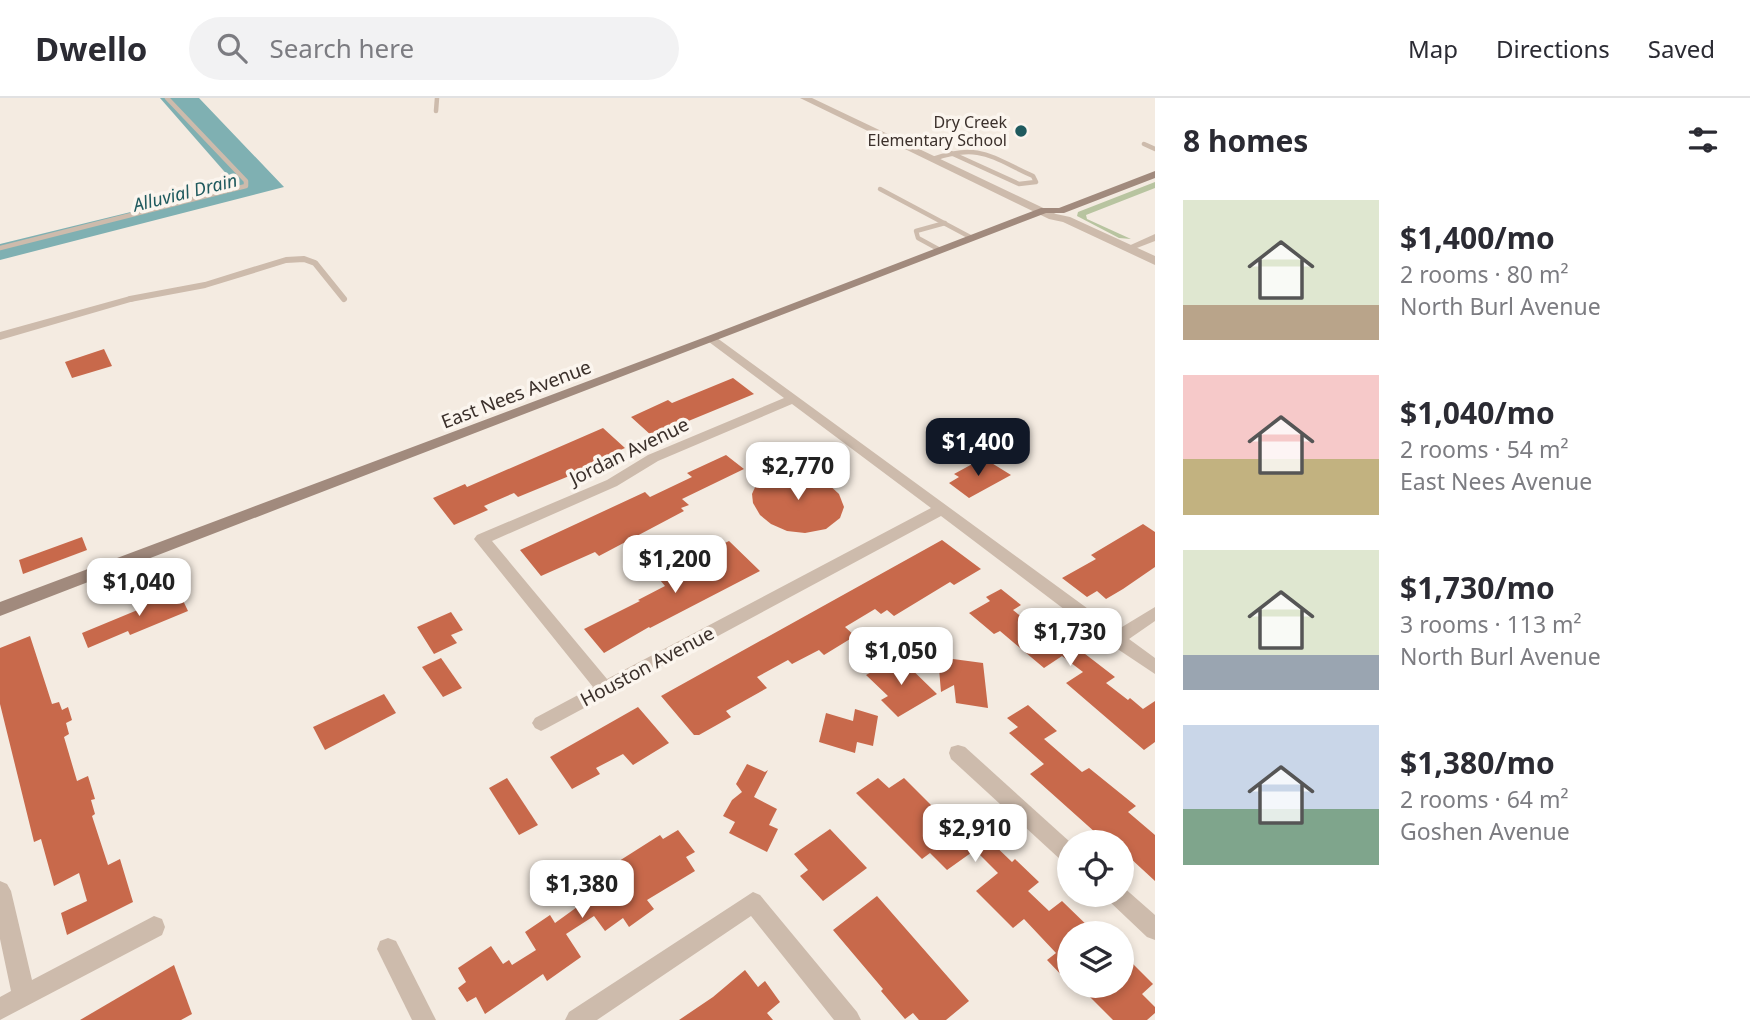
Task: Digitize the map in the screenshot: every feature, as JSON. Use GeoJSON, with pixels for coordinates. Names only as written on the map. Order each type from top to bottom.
{"type":"FeatureCollection","features":[{"type":"Feature","properties":{"kind":"main road","name":"East Nees Avenue"},"geometry":{"type":"LineString","coordinates":[[1046,213],[1044,205],[1155,161]]}},
{"type":"Feature","properties":{"kind":"main road","name":"East Nees Avenue"},"geometry":{"type":"LineString","coordinates":[[0,609],[713,339],[940,250],[1046,213],[1060,211],[1155,174]]}},
{"type":"Feature","properties":{"kind":"street"},"geometry":{"type":"LineString","coordinates":[[805,98],[1046,213],[1066,219],[1155,261]]}},
{"type":"Feature","properties":{"kind":"street"},"geometry":{"type":"LineString","coordinates":[[1046,213],[1057,222],[1155,269]]}},
{"type":"Feature","properties":{"kind":"street"},"geometry":{"type":"LineString","coordinates":[[1129,248],[1155,237]]}},
{"type":"Feature","properties":{"kind":"street"},"geometry":{"type":"LineString","coordinates":[[0,336],[130,299]]}},
{"type":"Feature","properties":{"kind":"street"},"geometry":{"type":"LineString","coordinates":[[713,339],[1155,667]]}},
{"type":"Feature","properties":{"kind":"street","name":"Jordan Avenue"},"geometry":{"type":"LineString","coordinates":[[604,688],[482,539],[612,483],[653,458],[793,399]]}},
{"type":"Feature","properties":{"kind":"street","name":"Houston Avenue"},"geometry":{"type":"LineString","coordinates":[[541,723],[940,510]]}},
{"type":"Feature","properties":{"kind":"street"},"geometry":{"type":"LineString","coordinates":[[1116,639],[1155,613]]}},
{"type":"Feature","properties":{"kind":"street"},"geometry":{"type":"LineString","coordinates":[[958,753],[1057,843]]}},
{"type":"Feature","properties":{"kind":"street"},"geometry":{"type":"LineString","coordinates":[[0,891],[24,996]]}},
{"type":"Feature","properties":{"kind":"street"},"geometry":{"type":"LineString","coordinates":[[577,1020],[753,902],[849,1020]]}},
{"type":"Feature","properties":{"kind":"street"},"geometry":{"type":"LineString","coordinates":[[1130,907],[1155,929]]}},
{"type":"Feature","properties":{"kind":"street"},"geometry":{"type":"LineString","coordinates":[[0,1009],[154,927]]}},
{"type":"Feature","properties":{"kind":"street"},"geometry":{"type":"LineString","coordinates":[[388,949],[424,1020]]}},
{"type":"Feature","properties":{"kind":"lane"},"geometry":{"type":"LineString","coordinates":[[0,248],[246,186],[246,181],[167,98]]}},
{"type":"Feature","properties":{"kind":"lane"},"geometry":{"type":"LineString","coordinates":[[436,111],[437,98]]}},
{"type":"Feature","properties":{"kind":"lane"},"geometry":{"type":"LineString","coordinates":[[1155,140],[1144,144],[1155,149]]}},
{"type":"Feature","properties":{"kind":"lane"},"geometry":{"type":"LineString","coordinates":[[933,159],[951,153],[968,150],[979,152],[1033,176],[1036,182],[1028,185],[1016,183],[951,153]]}},
{"type":"Feature","properties":{"kind":"lane"},"geometry":{"type":"LineString","coordinates":[[880,189],[972,238]]}},
{"type":"Feature","properties":{"kind":"lane"},"geometry":{"type":"LineString","coordinates":[[940,250],[918,238],[916,231],[945,223]]}},
{"type":"Feature","properties":{"kind":"lane"},"geometry":{"type":"LineString","coordinates":[[130,299],[205,285],[286,260],[304,259],[315,263],[344,299]]}},
{"type":"Feature","properties":{"kind":"green space"},"geometry":{"type":"Polygon","coordinates":[[[1155,182],[1155,188],[1086,215],[1087,219],[1131,239],[1119,238],[1077,216],[1078,212],[1155,182]]]}},
{"type":"Feature","properties":{"kind":"water"},"geometry":{"type":"Polygon","coordinates":[[[160,98],[199,98],[284,187],[0,260],[0,244],[237,186],[160,98]]]}},
{"type":"Feature","properties":{"kind":"building"},"geometry":{"type":"Polygon","coordinates":[[[104,349],[112,366],[72,378],[65,362],[104,349]]]}},
{"type":"Feature","properties":{"kind":"building"},"geometry":{"type":"Polygon","coordinates":[[[733,378],[754,394],[652,436],[631,417],[668,400],[672,403],[733,378]]]}},
{"type":"Feature","properties":{"kind":"building"},"geometry":{"type":"Polygon","coordinates":[[[603,428],[625,448],[593,462],[596,465],[518,497],[514,493],[484,506],[488,510],[454,525],[433,498],[465,484],[467,487],[603,428]]]}},
{"type":"Feature","properties":{"kind":"building"},"geometry":{"type":"Polygon","coordinates":[[[726,455],[744,469],[682,499],[689,505],[681,508],[684,511],[599,556],[595,552],[541,576],[520,550],[645,492],[650,497],[692,477],[687,473],[726,455]]]}},
{"type":"Feature","properties":{"kind":"building"},"geometry":{"type":"Polygon","coordinates":[[[976,462],[981,466],[990,462],[1011,475],[969,498],[949,483],[959,477],[954,474],[976,462]]]}},
{"type":"Feature","properties":{"kind":"building"},"geometry":{"type":"Polygon","coordinates":[[[785,472],[804,473],[826,482],[839,494],[844,507],[840,518],[826,529],[805,533],[787,531],[771,524],[760,515],[753,503],[752,494],[756,485],[767,477],[785,472]]]}},
{"type":"Feature","properties":{"kind":"building"},"geometry":{"type":"Polygon","coordinates":[[[1143,524],[1155,532],[1155,567],[1123,589],[1106,599],[1097,591],[1087,597],[1062,578],[1096,559],[1091,555],[1143,524]]]}},
{"type":"Feature","properties":{"kind":"building"},"geometry":{"type":"Polygon","coordinates":[[[82,537],[87,550],[23,574],[19,560],[82,537]]]}},
{"type":"Feature","properties":{"kind":"building"},"geometry":{"type":"Polygon","coordinates":[[[942,540],[981,569],[954,585],[950,582],[894,616],[887,610],[881,614],[875,609],[845,627],[855,636],[824,655],[819,650],[792,664],[788,660],[757,677],[767,688],[726,711],[731,717],[699,735],[694,735],[661,696],[942,540]]]}},
{"type":"Feature","properties":{"kind":"building"},"geometry":{"type":"Polygon","coordinates":[[[729,541],[760,571],[604,653],[584,629],[665,586],[660,580],[702,559],[698,556],[729,541]]]}},
{"type":"Feature","properties":{"kind":"building"},"geometry":{"type":"Polygon","coordinates":[[[177,588],[188,611],[130,635],[128,631],[88,648],[82,633],[140,609],[138,604],[177,588]]]}},
{"type":"Feature","properties":{"kind":"building"},"geometry":{"type":"Polygon","coordinates":[[[1001,589],[1021,605],[1013,610],[1023,618],[1021,619],[1042,637],[1054,630],[1115,677],[1106,683],[1128,700],[1130,698],[1143,709],[1155,701],[1155,742],[1144,750],[1066,683],[1083,672],[1062,656],[1044,668],[1000,631],[994,634],[969,613],[990,601],[986,597],[1001,589]]]}},
{"type":"Feature","properties":{"kind":"building"},"geometry":{"type":"Polygon","coordinates":[[[451,612],[463,630],[451,635],[457,643],[434,654],[417,627],[451,612]]]}},
{"type":"Feature","properties":{"kind":"building"},"geometry":{"type":"Polygon","coordinates":[[[30,636],[52,704],[59,702],[62,710],[68,707],[72,720],[66,723],[69,734],[64,737],[77,781],[88,776],[95,799],[91,800],[95,814],[92,816],[108,865],[120,859],[133,902],[67,935],[61,913],[87,901],[79,873],[54,886],[41,839],[34,842],[0,704],[0,648],[30,636]]]}},
{"type":"Feature","properties":{"kind":"building"},"geometry":{"type":"Polygon","coordinates":[[[899,657],[937,694],[898,717],[881,700],[888,696],[866,675],[899,657]]]}},
{"type":"Feature","properties":{"kind":"building"},"geometry":{"type":"Polygon","coordinates":[[[938,657],[983,663],[988,708],[956,703],[954,685],[941,692],[938,657]]]}},
{"type":"Feature","properties":{"kind":"building"},"geometry":{"type":"Polygon","coordinates":[[[441,658],[462,688],[443,697],[422,667],[441,658]]]}},
{"type":"Feature","properties":{"kind":"building"},"geometry":{"type":"Polygon","coordinates":[[[384,694],[396,713],[325,750],[313,727],[384,694]]]}},
{"type":"Feature","properties":{"kind":"building"},"geometry":{"type":"Polygon","coordinates":[[[1028,705],[1057,731],[1044,739],[1082,772],[1089,768],[1136,806],[1128,812],[1155,835],[1155,881],[1134,862],[1134,830],[1093,830],[1030,774],[1044,764],[1009,733],[1018,727],[1007,718],[1028,705]]]}},
{"type":"Feature","properties":{"kind":"building"},"geometry":{"type":"Polygon","coordinates":[[[638,707],[669,743],[633,765],[623,754],[596,768],[600,774],[572,789],[550,757],[638,707]]]}},
{"type":"Feature","properties":{"kind":"building"},"geometry":{"type":"Polygon","coordinates":[[[855,709],[878,716],[873,746],[857,742],[855,753],[819,742],[826,713],[853,721],[855,709]]]}},
{"type":"Feature","properties":{"kind":"building"},"geometry":{"type":"Polygon","coordinates":[[[747,764],[765,772],[768,770],[754,797],[777,809],[769,825],[778,829],[767,852],[729,833],[735,822],[723,816],[732,800],[742,792],[736,784],[747,764]]]}},
{"type":"Feature","properties":{"kind":"building"},"geometry":{"type":"Polygon","coordinates":[[[507,778],[538,825],[519,835],[489,788],[507,778]]]}},
{"type":"Feature","properties":{"kind":"building"},"geometry":{"type":"Polygon","coordinates":[[[878,778],[889,788],[904,778],[937,811],[941,809],[954,822],[963,815],[1012,862],[1015,859],[1039,882],[1028,891],[1049,911],[1057,905],[1057,907],[1068,907],[1083,921],[1057,921],[1057,970],[1047,960],[1056,953],[1024,919],[1013,928],[976,891],[998,873],[975,850],[947,870],[930,853],[922,859],[856,793],[878,778]]]}},
{"type":"Feature","properties":{"kind":"building"},"geometry":{"type":"Polygon","coordinates":[[[830,829],[867,868],[823,901],[800,876],[808,870],[794,854],[830,829]]]}},
{"type":"Feature","properties":{"kind":"building"},"geometry":{"type":"Polygon","coordinates":[[[678,830],[695,852],[686,857],[695,871],[647,900],[654,909],[629,927],[623,918],[605,931],[594,916],[566,934],[581,957],[547,981],[543,974],[485,1014],[476,997],[467,1002],[458,988],[466,982],[458,968],[491,946],[503,964],[509,960],[512,965],[536,950],[525,932],[550,915],[555,923],[584,902],[575,889],[660,835],[663,839],[678,830]]]}},
{"type":"Feature","properties":{"kind":"building"},"geometry":{"type":"Polygon","coordinates":[[[877,896],[969,1001],[946,1020],[919,1020],[913,1013],[905,1019],[833,930],[877,896]]]}},
{"type":"Feature","properties":{"kind":"building"},"geometry":{"type":"Polygon","coordinates":[[[174,965],[192,1014],[181,1020],[80,1020],[174,965]]]}},
{"type":"Feature","properties":{"kind":"building"},"geometry":{"type":"Polygon","coordinates":[[[1134,965],[1153,984],[1142,994],[1155,1007],[1155,1013],[1147,1020],[1113,1020],[1091,998],[1134,998],[1134,965]]]}},
{"type":"Feature","properties":{"kind":"building"},"geometry":{"type":"Polygon","coordinates":[[[745,970],[758,987],[765,981],[780,1002],[767,1013],[773,1020],[679,1020],[713,997],[745,970]]]}},
{"type":"Feature","properties":{"kind":"place","name":"Dry Creek Elementary School"},"geometry":{"type":"Point","coordinates":[1021,131]}},
{"type":"Feature","properties":{"kind":"water label","name":"Alluvial Drain"},"geometry":{"type":"Point","coordinates":[185,192]}}]}
